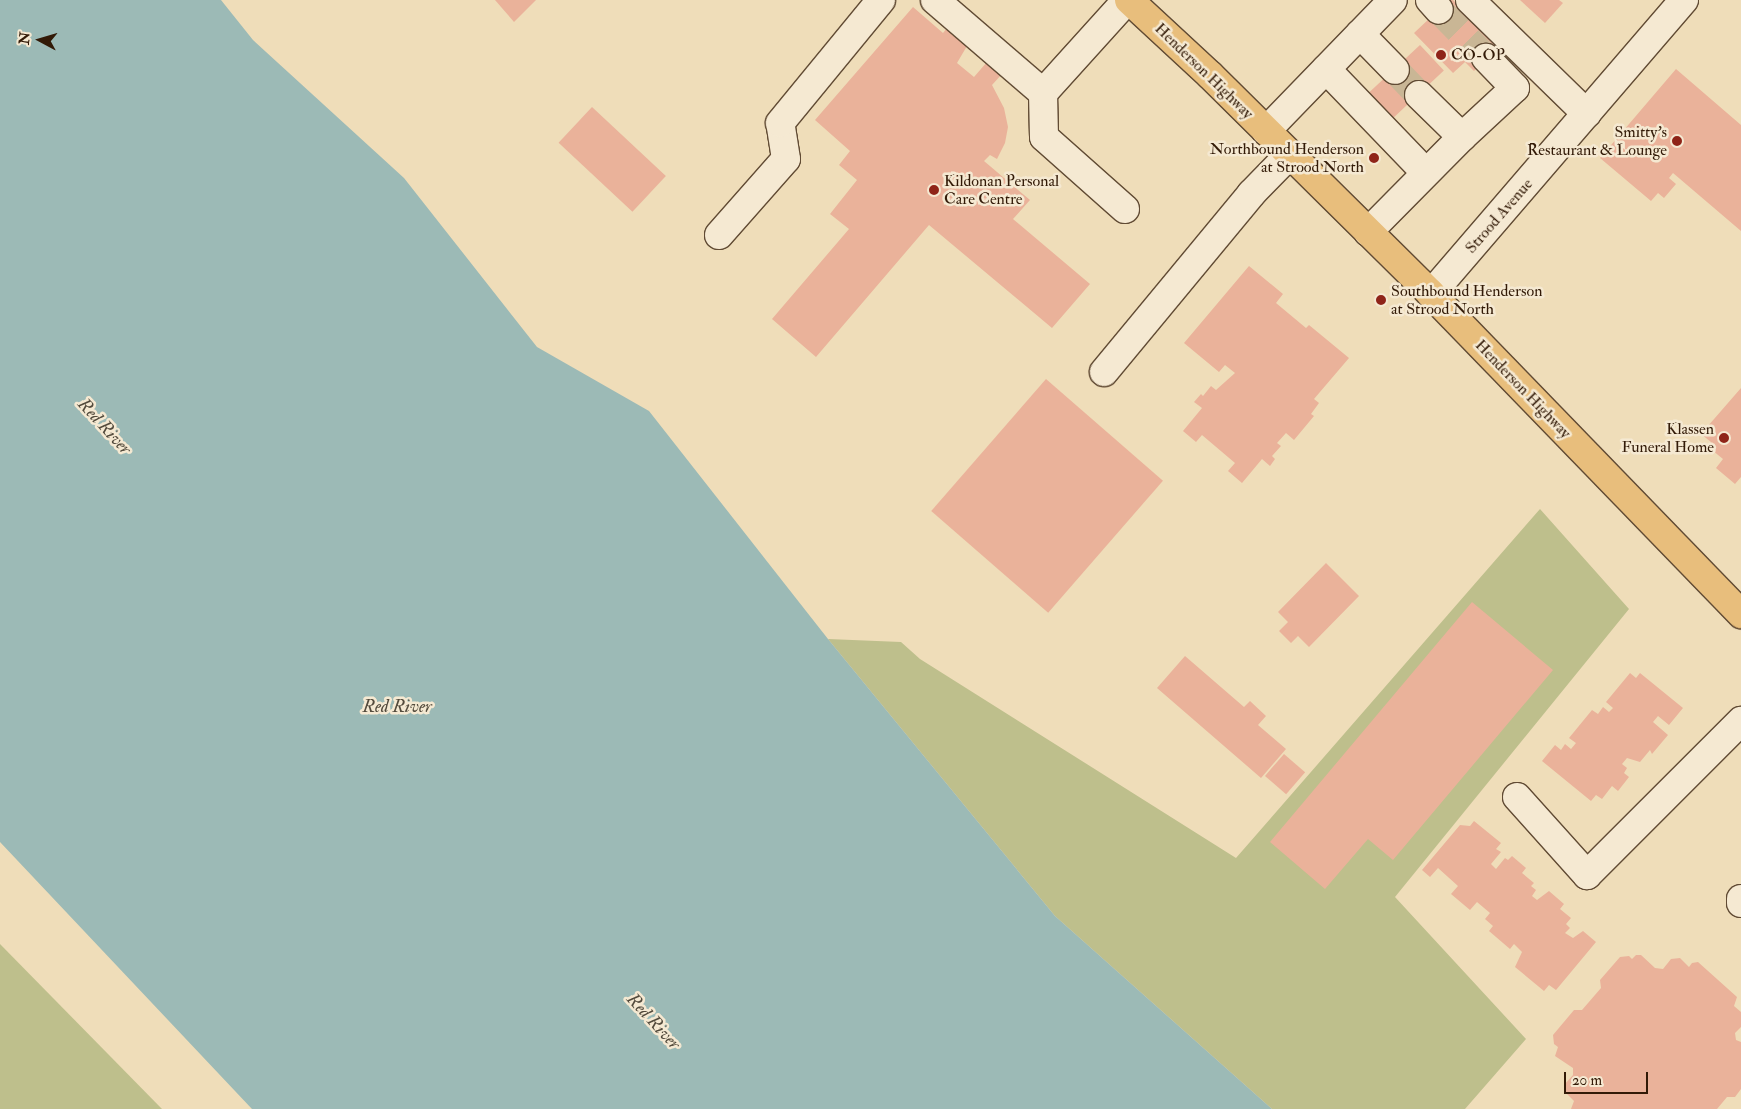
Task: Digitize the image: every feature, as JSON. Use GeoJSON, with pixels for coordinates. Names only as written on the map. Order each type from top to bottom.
{"type":"FeatureCollection","features":[{"type":"Feature","properties":{"kind":"main road","name":"Henderson Highway"},"geometry":{"type":"LineString","coordinates":[[1128,0],[1266,131],[1431,294],[1741,614]]}},
{"type":"Feature","properties":{"kind":"street"},"geometry":{"type":"LineString","coordinates":[[719,235],[786,159],[780,123],[882,0]]}},
{"type":"Feature","properties":{"kind":"street"},"geometry":{"type":"LineString","coordinates":[[935,0],[1043,93]]}},
{"type":"Feature","properties":{"kind":"street"},"geometry":{"type":"LineString","coordinates":[[1126,210],[1044,137],[1043,93],[1128,0]]}},
{"type":"Feature","properties":{"kind":"street"},"geometry":{"type":"LineString","coordinates":[[1266,131],[1393,0]]}},
{"type":"Feature","properties":{"kind":"street"},"geometry":{"type":"LineString","coordinates":[[1470,0],[1587,114]]}},
{"type":"Feature","properties":{"kind":"street","name":"Strood Avenue"},"geometry":{"type":"LineString","coordinates":[[1431,294],[1684,0]]}},
{"type":"Feature","properties":{"kind":"street"},"geometry":{"type":"LineString","coordinates":[[1360,34],[1394,70]]}},
{"type":"Feature","properties":{"kind":"street"},"geometry":{"type":"LineString","coordinates":[[1368,232],[1425,172],[1515,88],[1486,58]]}},
{"type":"Feature","properties":{"kind":"street"},"geometry":{"type":"LineString","coordinates":[[1326,69],[1425,172]]}},
{"type":"Feature","properties":{"kind":"street"},"geometry":{"type":"LineString","coordinates":[[1419,95],[1462,137]]}},
{"type":"Feature","properties":{"kind":"street"},"geometry":{"type":"LineString","coordinates":[[1104,372],[1252,194],[1289,155]]}},
{"type":"Feature","properties":{"kind":"street"},"geometry":{"type":"LineString","coordinates":[[1516,796],[1587,875],[1741,720]]}},
{"type":"Feature","properties":{"kind":"green space"},"geometry":{"type":"Polygon","coordinates":[[[1540,509],[1629,609],[1395,897],[1526,1039],[1465,1109],[1272,1109],[1055,916],[828,639],[901,642],[920,659],[1236,858],[1540,509]]]}},
{"type":"Feature","properties":{"kind":"green space"},"geometry":{"type":"Polygon","coordinates":[[[0,944],[162,1109],[0,1109],[0,944]]]}},
{"type":"Feature","properties":{"kind":"water","name":"Red River"},"geometry":{"type":"Polygon","coordinates":[[[0,0],[221,0],[253,40],[404,178],[537,347],[649,411],[828,639],[1055,916],[1272,1109],[252,1109],[0,842],[0,0]]]}},
{"type":"Feature","properties":{"kind":"building"},"geometry":{"type":"Polygon","coordinates":[[[495,0],[536,0],[514,22],[495,0]]]}},
{"type":"Feature","properties":{"kind":"building"},"geometry":{"type":"Polygon","coordinates":[[[1449,0],[1453,0],[1498,47],[1474,71],[1465,62],[1453,73],[1414,33],[1449,0]]]}},
{"type":"Feature","properties":{"kind":"building"},"geometry":{"type":"Polygon","coordinates":[[[1520,0],[1559,0],[1563,3],[1545,23],[1520,0]]]}},
{"type":"Feature","properties":{"kind":"building","name":"Kildonan Personal Care Centre"},"geometry":{"type":"Polygon","coordinates":[[[913,7],[943,33],[947,28],[967,46],[957,63],[974,77],[987,62],[1002,74],[992,85],[1004,108],[1008,127],[1005,143],[997,159],[990,155],[984,161],[1030,200],[1013,219],[1090,284],[1052,328],[929,225],[816,357],[772,319],[849,229],[830,214],[857,180],[839,165],[850,151],[815,120],[913,7]]]}},
{"type":"Feature","properties":{"kind":"building"},"geometry":{"type":"Polygon","coordinates":[[[1420,45],[1444,71],[1390,120],[1367,95],[1420,45]]]}},
{"type":"Feature","properties":{"kind":"building","name":"Smitty's Restaurant & Lounge"},"geometry":{"type":"Polygon","coordinates":[[[1676,69],[1741,125],[1741,231],[1673,173],[1669,178],[1676,184],[1664,198],[1658,193],[1651,201],[1600,158],[1676,69]]]}},
{"type":"Feature","properties":{"kind":"building"},"geometry":{"type":"Polygon","coordinates":[[[592,107],[666,176],[632,212],[559,143],[592,107]]]}},
{"type":"Feature","properties":{"kind":"building"},"geometry":{"type":"Polygon","coordinates":[[[1249,266],[1283,294],[1276,303],[1306,328],[1309,325],[1349,358],[1314,399],[1319,403],[1311,414],[1314,416],[1294,440],[1286,433],[1277,443],[1281,446],[1272,456],[1275,459],[1270,466],[1262,459],[1242,483],[1228,471],[1235,463],[1202,435],[1196,442],[1183,431],[1202,408],[1194,402],[1201,394],[1203,396],[1211,386],[1216,390],[1235,373],[1225,365],[1219,372],[1184,343],[1249,266]]]}},
{"type":"Feature","properties":{"kind":"building"},"geometry":{"type":"Polygon","coordinates":[[[1046,379],[1163,481],[1048,613],[931,511],[1046,379]]]}},
{"type":"Feature","properties":{"kind":"building","name":"Klassen Funeral Home"},"geometry":{"type":"Polygon","coordinates":[[[1741,388],[1741,477],[1735,484],[1716,468],[1723,459],[1707,446],[1711,442],[1701,434],[1741,388]]]}},
{"type":"Feature","properties":{"kind":"building"},"geometry":{"type":"Polygon","coordinates":[[[1326,563],[1359,596],[1309,647],[1298,636],[1291,643],[1279,631],[1288,622],[1278,612],[1326,563]]]}},
{"type":"Feature","properties":{"kind":"building"},"geometry":{"type":"Polygon","coordinates":[[[1472,602],[1553,670],[1393,860],[1368,839],[1325,889],[1270,842],[1472,602]]]}},
{"type":"Feature","properties":{"kind":"building"},"geometry":{"type":"Polygon","coordinates":[[[1185,656],[1244,707],[1250,701],[1266,716],[1258,725],[1286,749],[1261,778],[1157,688],[1185,656]]]}},
{"type":"Feature","properties":{"kind":"building"},"geometry":{"type":"Polygon","coordinates":[[[1630,673],[1636,678],[1640,673],[1683,708],[1669,725],[1658,716],[1653,722],[1668,735],[1652,754],[1650,750],[1640,762],[1627,758],[1622,764],[1627,768],[1624,773],[1629,777],[1618,791],[1612,786],[1602,799],[1596,795],[1591,801],[1542,761],[1555,745],[1561,750],[1565,744],[1571,749],[1576,743],[1569,738],[1592,710],[1598,714],[1603,707],[1609,712],[1613,708],[1606,702],[1630,673]]]}},
{"type":"Feature","properties":{"kind":"building"},"geometry":{"type":"Polygon","coordinates":[[[1284,754],[1305,772],[1286,794],[1265,776],[1284,754]]]}},
{"type":"Feature","properties":{"kind":"building"},"geometry":{"type":"Polygon","coordinates":[[[1474,821],[1501,843],[1496,849],[1501,852],[1491,864],[1496,869],[1505,858],[1508,860],[1512,856],[1526,868],[1522,873],[1534,883],[1531,886],[1536,890],[1532,896],[1537,900],[1549,891],[1564,904],[1560,909],[1571,918],[1566,924],[1570,928],[1565,933],[1573,938],[1583,931],[1596,942],[1556,990],[1549,985],[1544,991],[1515,967],[1522,952],[1514,944],[1510,949],[1489,931],[1493,926],[1485,919],[1490,913],[1477,902],[1470,910],[1451,894],[1458,886],[1438,868],[1430,877],[1422,870],[1460,825],[1470,826],[1474,821]]]}},
{"type":"Feature","properties":{"kind":"building"},"geometry":{"type":"Polygon","coordinates":[[[1636,955],[1641,955],[1655,968],[1663,969],[1671,959],[1680,958],[1689,967],[1692,963],[1698,962],[1737,997],[1734,1006],[1741,1012],[1741,1027],[1735,1033],[1736,1040],[1741,1042],[1741,1089],[1735,1097],[1727,1097],[1717,1109],[1571,1109],[1574,1101],[1566,1093],[1564,1085],[1573,1075],[1573,1068],[1555,1056],[1558,1047],[1554,1044],[1553,1035],[1574,1010],[1582,1010],[1601,988],[1600,980],[1620,957],[1629,956],[1632,959],[1636,955]]]}},
{"type":"Feature","properties":{"kind":"tunnel"},"geometry":{"type":"LineString","coordinates":[[1439,10],[1486,58]]}},
{"type":"Feature","properties":{"kind":"tunnel"},"geometry":{"type":"LineString","coordinates":[[1395,70],[1419,95]]}},
{"type":"Feature","properties":{"kind":"place","name":"CO-OP"},"geometry":{"type":"Point","coordinates":[1441,55]}},
{"type":"Feature","properties":{"kind":"place","name":"Smitty's Restaurant & Lounge"},"geometry":{"type":"Point","coordinates":[1677,141]}},
{"type":"Feature","properties":{"kind":"place","name":"Northbound Henderson at Strood North"},"geometry":{"type":"Point","coordinates":[1374,158]}},
{"type":"Feature","properties":{"kind":"place","name":"Kildonan Personal Care Centre"},"geometry":{"type":"Point","coordinates":[934,190]}},
{"type":"Feature","properties":{"kind":"place","name":"Southbound Henderson at Strood North"},"geometry":{"type":"Point","coordinates":[1381,300]}},
{"type":"Feature","properties":{"kind":"place","name":"Klassen Funeral Home"},"geometry":{"type":"Point","coordinates":[1724,438]}}]}
